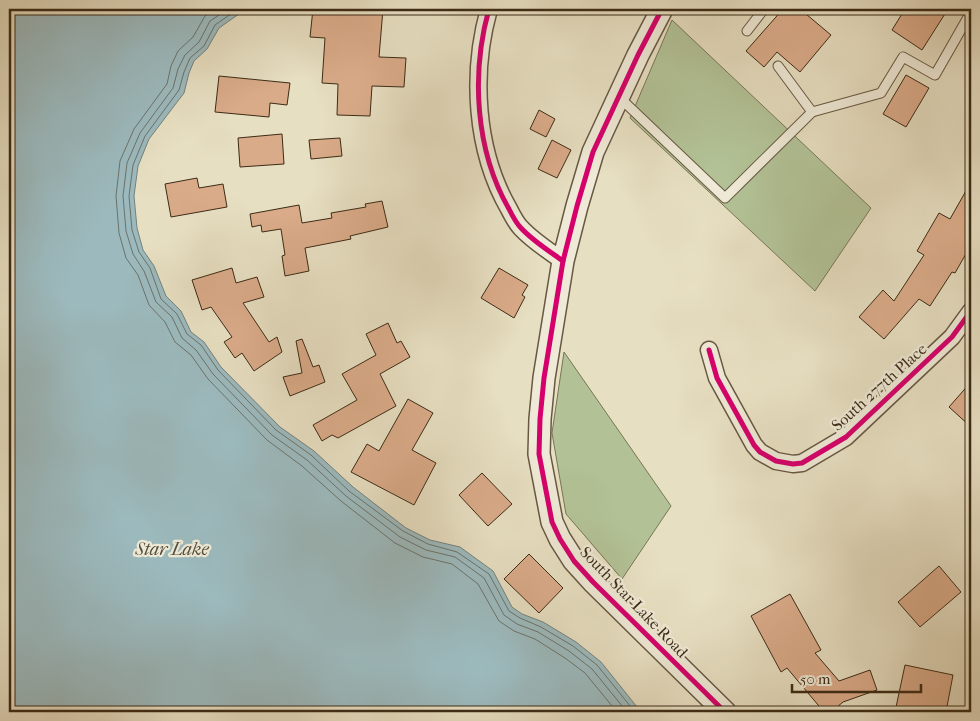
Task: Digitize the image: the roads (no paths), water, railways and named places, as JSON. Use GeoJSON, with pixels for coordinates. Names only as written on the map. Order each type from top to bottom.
{"type":"FeatureCollection","features":[{"type":"Feature","properties":{"kind":"street"},"geometry":{"type":"LineString","coordinates":[[489,9],[482,33],[478,75],[481,121],[491,171],[503,199],[520,227],[563,261]]}},
{"type":"Feature","properties":{"kind":"street","name":"South Star Lake Road"},"geometry":{"type":"LineString","coordinates":[[662,9],[638,55],[593,152],[576,206],[563,261],[544,378],[539,454],[552,522],[574,561],[725,712]]}},
{"type":"Feature","properties":{"kind":"street","name":"South 277th Place"},"geometry":{"type":"LineString","coordinates":[[709,350],[717,378],[754,446],[760,452],[776,461],[794,464],[802,463],[846,437],[952,337],[971,311]]}},
{"type":"Feature","properties":{"kind":"lane"},"geometry":{"type":"LineString","coordinates":[[747,31],[764,9]]}},
{"type":"Feature","properties":{"kind":"lane"},"geometry":{"type":"LineString","coordinates":[[619,97],[725,198],[812,112],[881,93],[903,57],[934,75],[971,12]]}},
{"type":"Feature","properties":{"kind":"lane"},"geometry":{"type":"LineString","coordinates":[[778,66],[812,112]]}},
{"type":"Feature","properties":{"kind":"water","name":"Star Lake"},"geometry":{"type":"Polygon","coordinates":[[[9,9],[246,9],[219,28],[207,49],[194,61],[184,93],[149,139],[138,166],[134,196],[137,228],[143,250],[154,266],[166,296],[181,311],[191,332],[204,342],[221,367],[280,427],[314,451],[353,487],[406,528],[430,540],[460,547],[493,571],[512,607],[522,614],[543,622],[576,642],[601,662],[641,712],[9,712],[9,9]]]}}]}
